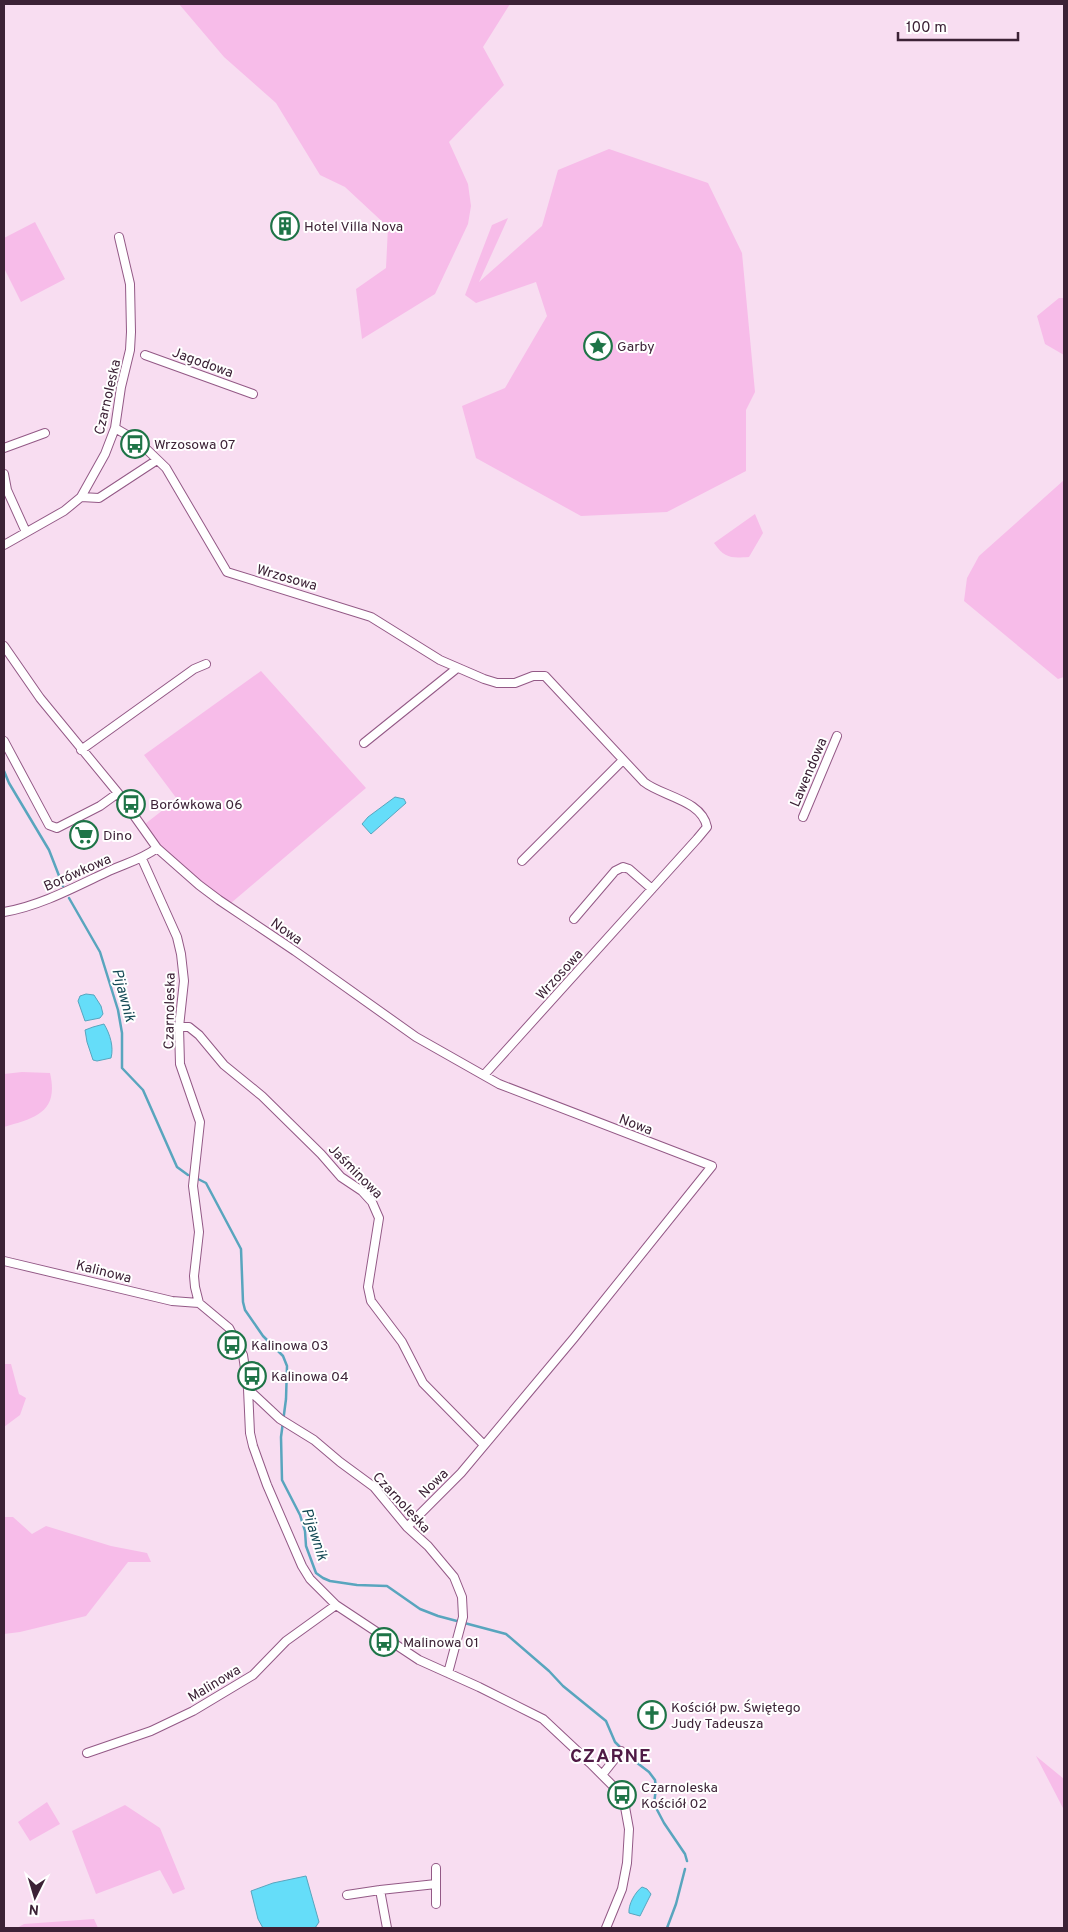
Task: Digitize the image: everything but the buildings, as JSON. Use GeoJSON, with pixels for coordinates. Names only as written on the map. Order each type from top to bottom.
{"type":"FeatureCollection","features":[{"type":"Feature","properties":{"kind":"street","name":"Czarnoleska"},"geometry":{"type":"LineString","coordinates":[[4,545],[64,511],[81,497],[105,454],[115,428],[132,332],[130,284],[119,237]]}},
{"type":"Feature","properties":{"kind":"street","name":"Jagodowa"},"geometry":{"type":"LineString","coordinates":[[145,355],[253,394]]}},
{"type":"Feature","properties":{"kind":"street","name":"Wrzosowa"},"geometry":{"type":"LineString","coordinates":[[115,428],[139,442],[166,468],[227,572],[371,616],[422,650],[456,669],[497,683],[515,683],[533,676],[545,676],[651,788],[676,797],[687,804],[706,823],[707,827],[484,1075]]}},
{"type":"Feature","properties":{"kind":"street"},"geometry":{"type":"LineString","coordinates":[[4,448],[45,433]]}},
{"type":"Feature","properties":{"kind":"street"},"geometry":{"type":"LineString","coordinates":[[81,497],[99,498],[157,460]]}},
{"type":"Feature","properties":{"kind":"street"},"geometry":{"type":"LineString","coordinates":[[4,474],[7,490],[26,532]]}},
{"type":"Feature","properties":{"kind":"street"},"geometry":{"type":"LineString","coordinates":[[4,646],[40,698],[81,750],[118,792],[157,848]]}},
{"type":"Feature","properties":{"kind":"street"},"geometry":{"type":"LineString","coordinates":[[81,750],[194,669],[206,664]]}},
{"type":"Feature","properties":{"kind":"street"},"geometry":{"type":"LineString","coordinates":[[364,743],[456,669]]}},
{"type":"Feature","properties":{"kind":"street","name":"Lawendowa"},"geometry":{"type":"LineString","coordinates":[[803,818],[837,736]]}},
{"type":"Feature","properties":{"kind":"street"},"geometry":{"type":"LineString","coordinates":[[4,741],[49,825],[57,828],[100,806],[118,792]]}},
{"type":"Feature","properties":{"kind":"street"},"geometry":{"type":"LineString","coordinates":[[522,861],[623,760]]}},
{"type":"Feature","properties":{"kind":"street","name":"Borówkowa"},"geometry":{"type":"LineString","coordinates":[[4,912],[31,905],[57,895],[142,858],[157,848]]}},
{"type":"Feature","properties":{"kind":"street","name":"Nowa"},"geometry":{"type":"LineString","coordinates":[[157,848],[199,885],[435,1049],[517,1092],[712,1166],[461,1474],[407,1527]]}},
{"type":"Feature","properties":{"kind":"street","name":"Czarnoleska"},"geometry":{"type":"LineString","coordinates":[[142,858],[177,937],[181,954],[184,980],[179,1027],[180,1064],[200,1122],[193,1186],[199,1232],[194,1276],[199,1303]]}},
{"type":"Feature","properties":{"kind":"street"},"geometry":{"type":"LineString","coordinates":[[574,918],[615,871],[623,867],[652,889]]}},
{"type":"Feature","properties":{"kind":"street","name":"Jaśminowa"},"geometry":{"type":"LineString","coordinates":[[179,1027],[189,1027],[199,1035],[224,1066],[262,1096],[321,1154],[341,1177],[362,1191],[372,1202],[379,1218],[368,1287],[371,1301],[402,1342],[423,1383],[484,1445]]}},
{"type":"Feature","properties":{"kind":"street","name":"Kalinowa"},"geometry":{"type":"LineString","coordinates":[[4,1261],[172,1301],[199,1303]]}},
{"type":"Feature","properties":{"kind":"street"},"geometry":{"type":"LineString","coordinates":[[199,1303],[229,1328],[243,1355],[248,1389],[250,1433],[267,1485],[302,1566],[310,1579],[336,1605],[419,1660],[542,1719],[615,1788],[623,1801],[628,1820],[627,1863],[622,1889],[606,1928]]}},
{"type":"Feature","properties":{"kind":"street","name":"Czarnoleska"},"geometry":{"type":"LineString","coordinates":[[248,1389],[280,1419],[314,1440],[374,1487],[407,1527],[428,1546],[454,1577],[462,1597],[463,1617],[448,1673]]}},
{"type":"Feature","properties":{"kind":"street","name":"Malinowa"},"geometry":{"type":"LineString","coordinates":[[87,1752],[151,1731],[194,1711],[253,1674],[286,1641],[336,1605]]}},
{"type":"Feature","properties":{"kind":"street"},"geometry":{"type":"LineString","coordinates":[[602,1775],[621,1751]]}},
{"type":"Feature","properties":{"kind":"street"},"geometry":{"type":"LineString","coordinates":[[436,1868],[436,1904]]}},
{"type":"Feature","properties":{"kind":"street"},"geometry":{"type":"LineString","coordinates":[[347,1895],[436,1884]]}},
{"type":"Feature","properties":{"kind":"street"},"geometry":{"type":"LineString","coordinates":[[380,1890],[387,1928]]}},
{"type":"Feature","properties":{"kind":"shaded area"},"geometry":{"type":"Polygon","coordinates":[[[179,4],[510,4],[483,47],[504,85],[449,142],[468,184],[471,206],[468,224],[435,294],[362,339],[356,289],[386,268],[388,227],[345,187],[320,175],[276,103],[224,57],[179,4]]]}},
{"type":"Feature","properties":{"kind":"shaded area"},"geometry":{"type":"Polygon","coordinates":[[[609,149],[708,183],[742,253],[755,392],[746,410],[746,471],[667,512],[581,516],[476,458],[462,406],[505,388],[547,316],[536,282],[476,303],[465,295],[492,225],[508,218],[479,282],[542,226],[558,170],[609,149]]]}},
{"type":"Feature","properties":{"kind":"shaded area"},"geometry":{"type":"Polygon","coordinates":[[[35,222],[65,279],[21,302],[4,268],[4,238],[35,222]]]}},
{"type":"Feature","properties":{"kind":"shaded area"},"geometry":{"type":"Polygon","coordinates":[[[1059,298],[1064,298],[1064,355],[1045,344],[1037,316],[1059,298]]]}},
{"type":"Feature","properties":{"kind":"shaded area"},"geometry":{"type":"Polygon","coordinates":[[[1064,480],[1064,677],[1058,679],[964,601],[967,578],[979,556],[1064,480]]]}},
{"type":"Feature","properties":{"kind":"shaded area"},"geometry":{"type":"Polygon","coordinates":[[[755,514],[763,533],[749,557],[725,555],[714,543],[755,514]]]}},
{"type":"Feature","properties":{"kind":"shaded area"},"geometry":{"type":"Polygon","coordinates":[[[261,671],[366,788],[231,903],[205,885],[161,847],[145,824],[177,799],[144,755],[261,671]]]}},
{"type":"Feature","properties":{"kind":"shaded area"},"geometry":{"type":"Polygon","coordinates":[[[22,1072],[50,1073],[51,1097],[48,1105],[35,1116],[4,1127],[4,1074],[22,1072]]]}},
{"type":"Feature","properties":{"kind":"shaded area"},"geometry":{"type":"Polygon","coordinates":[[[4,1364],[11,1364],[19,1394],[26,1398],[20,1415],[4,1427],[4,1364]]]}},
{"type":"Feature","properties":{"kind":"shaded area"},"geometry":{"type":"Polygon","coordinates":[[[4,1517],[13,1517],[32,1534],[46,1526],[111,1546],[147,1553],[151,1562],[128,1562],[86,1616],[4,1634],[4,1517]]]}},
{"type":"Feature","properties":{"kind":"shaded area"},"geometry":{"type":"Polygon","coordinates":[[[1036,1756],[1064,1779],[1064,1810],[1036,1756]]]}},
{"type":"Feature","properties":{"kind":"shaded area"},"geometry":{"type":"Polygon","coordinates":[[[47,1802],[60,1824],[30,1841],[18,1822],[47,1802]]]}},
{"type":"Feature","properties":{"kind":"shaded area"},"geometry":{"type":"Polygon","coordinates":[[[125,1805],[160,1828],[185,1889],[173,1894],[160,1870],[96,1894],[72,1831],[125,1805]]]}},
{"type":"Feature","properties":{"kind":"shaded area"},"geometry":{"type":"Polygon","coordinates":[[[94,1919],[98,1928],[17,1928],[24,1924],[94,1919]]]}},
{"type":"Feature","properties":{"kind":"water"},"geometry":{"type":"Polygon","coordinates":[[[395,797],[404,799],[406,803],[371,834],[362,824],[368,817],[395,797]]]}},
{"type":"Feature","properties":{"kind":"water"},"geometry":{"type":"Polygon","coordinates":[[[86,994],[94,995],[101,1006],[103,1014],[100,1018],[85,1021],[78,1001],[80,996],[86,994]]]}},
{"type":"Feature","properties":{"kind":"water"},"geometry":{"type":"Polygon","coordinates":[[[104,1024],[111,1041],[112,1054],[111,1058],[97,1061],[93,1060],[85,1030],[104,1024]]]}},
{"type":"Feature","properties":{"kind":"water"},"geometry":{"type":"Polygon","coordinates":[[[306,1876],[319,1922],[315,1928],[263,1928],[258,1919],[251,1891],[273,1883],[306,1876]]]}},
{"type":"Feature","properties":{"kind":"water"},"geometry":{"type":"Polygon","coordinates":[[[642,1887],[651,1894],[640,1916],[629,1913],[632,1899],[642,1887]]]}},
{"type":"Feature","properties":{"kind":"waterway","name":"Pijawnik"},"geometry":{"type":"LineString","coordinates":[[4,771],[9,783],[49,850],[63,886]]}},
{"type":"Feature","properties":{"kind":"waterway","name":"Pijawnik"},"geometry":{"type":"LineString","coordinates":[[69,898],[100,952],[118,1010],[122,1033],[122,1068],[143,1090],[177,1167],[188,1175]]}},
{"type":"Feature","properties":{"kind":"waterway","name":"Pijawnik"},"geometry":{"type":"LineString","coordinates":[[198,1179],[206,1183],[241,1249],[245,1310],[263,1336],[283,1356],[287,1366],[286,1399],[281,1437],[282,1480],[300,1515],[305,1531],[306,1546],[316,1573],[330,1581],[357,1585],[387,1586],[420,1609],[438,1616],[506,1634],[549,1671],[563,1686],[606,1721],[615,1742],[649,1772],[655,1780],[654,1804],[664,1823],[685,1854],[687,1861]]}},
{"type":"Feature","properties":{"kind":"waterway","name":"Pijawnik"},"geometry":{"type":"LineString","coordinates":[[667,1928],[676,1904],[685,1869]]}},
{"type":"Feature","properties":{"kind":"place","name":"Hotel Villa Nova"},"geometry":{"type":"Point","coordinates":[285,226]}},
{"type":"Feature","properties":{"kind":"place","name":"Garby"},"geometry":{"type":"Point","coordinates":[598,346]}},
{"type":"Feature","properties":{"kind":"place","name":"Wrzosowa 07"},"geometry":{"type":"Point","coordinates":[135,444]}},
{"type":"Feature","properties":{"kind":"place","name":"Borówkowa 06"},"geometry":{"type":"Point","coordinates":[131,804]}},
{"type":"Feature","properties":{"kind":"place","name":"Dino"},"geometry":{"type":"Point","coordinates":[84,835]}},
{"type":"Feature","properties":{"kind":"place","name":"Kalinowa 03"},"geometry":{"type":"Point","coordinates":[232,1345]}},
{"type":"Feature","properties":{"kind":"place","name":"Kalinowa 04"},"geometry":{"type":"Point","coordinates":[252,1376]}},
{"type":"Feature","properties":{"kind":"place","name":"Malinowa 01"},"geometry":{"type":"Point","coordinates":[384,1642]}},
{"type":"Feature","properties":{"kind":"place","name":"Kościół pw. Świętego Judy Tadeusza"},"geometry":{"type":"Point","coordinates":[652,1715]}},
{"type":"Feature","properties":{"kind":"place","name":"Czarnoleska Kościół 02"},"geometry":{"type":"Point","coordinates":[622,1795]}},
{"type":"Feature","properties":{"kind":"district","name":"CZARNE"},"geometry":{"type":"Point","coordinates":[611,1755]}}]}
